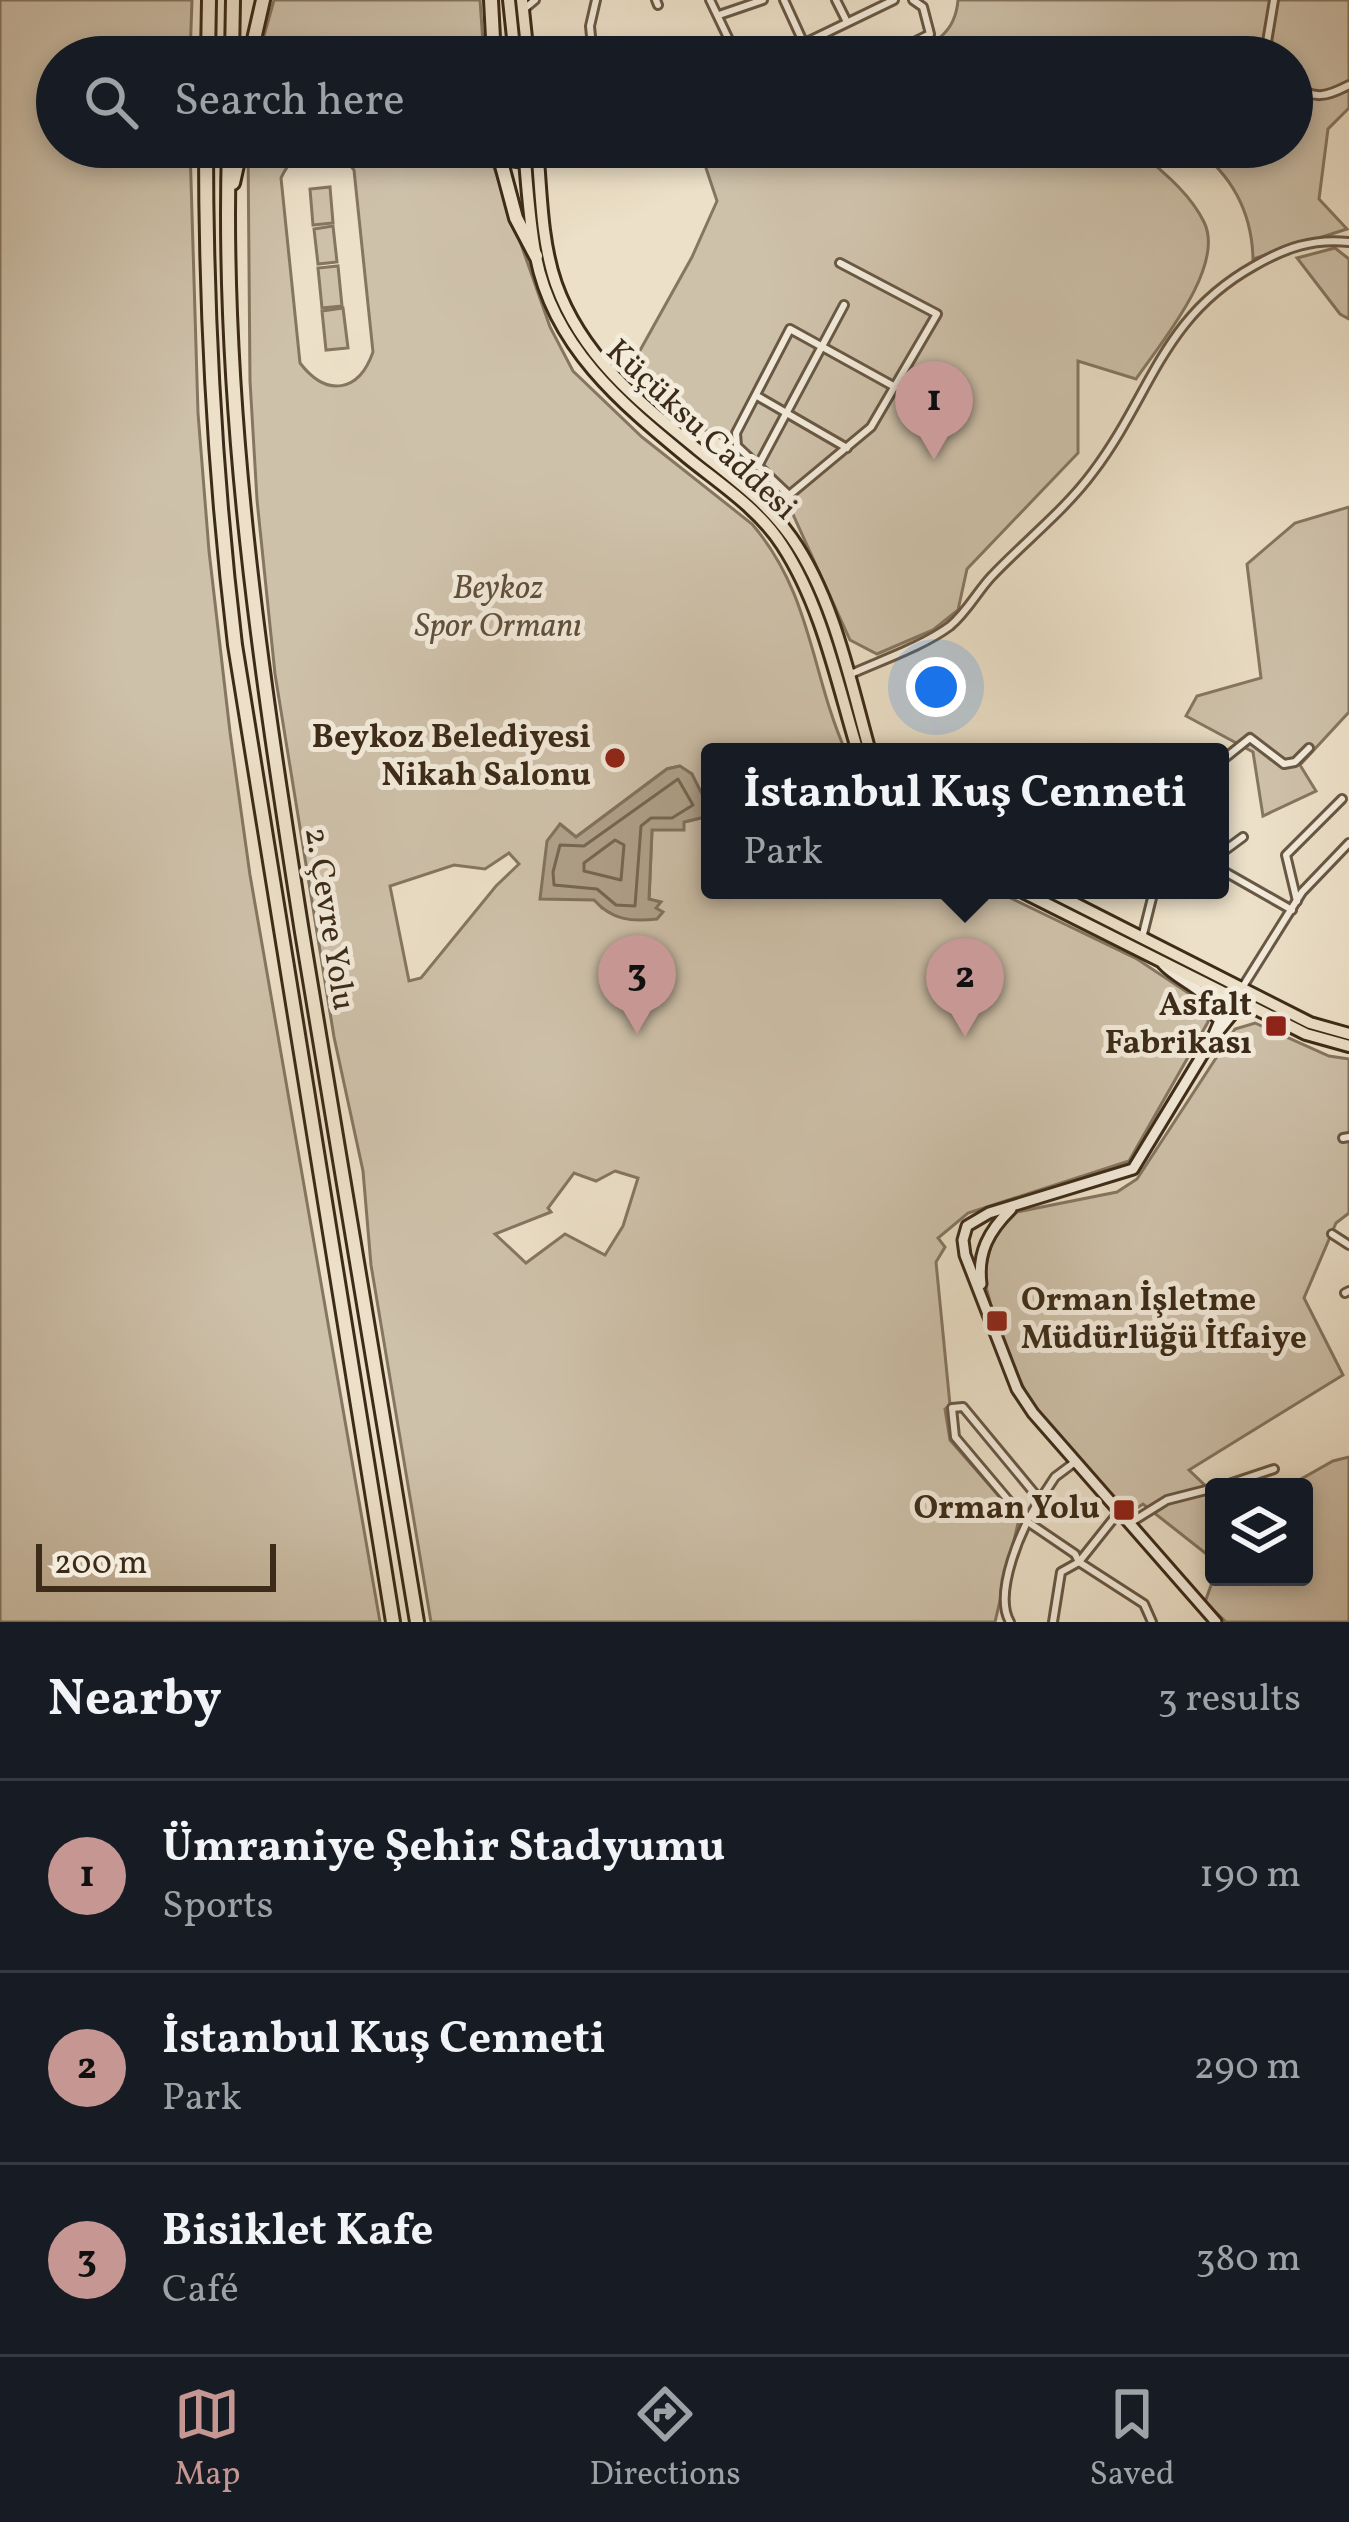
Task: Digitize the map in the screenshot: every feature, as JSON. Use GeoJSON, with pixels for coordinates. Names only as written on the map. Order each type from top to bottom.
{"type":"FeatureCollection","features":[{"type":"Feature","properties":{"kind":"highway"},"geometry":{"type":"LineString","coordinates":[[208,36],[209,0]]}},
{"type":"Feature","properties":{"kind":"highway"},"geometry":{"type":"LineString","coordinates":[[232,36],[233,0]]}},
{"type":"Feature","properties":{"kind":"highway"},"geometry":{"type":"LineString","coordinates":[[255,36],[263,0]]}},
{"type":"Feature","properties":{"kind":"highway"},"geometry":{"type":"LineString","coordinates":[[491,0],[493,36]]}},
{"type":"Feature","properties":{"kind":"highway","name":"2. Çevre Yolu"},"geometry":{"type":"LineString","coordinates":[[206,168],[206,285],[223,543],[235,645],[393,1622]]}},
{"type":"Feature","properties":{"kind":"highway","name":"2. Çevre Yolu"},"geometry":{"type":"LineString","coordinates":[[228,168],[238,450],[254,621],[417,1622]]}},
{"type":"Feature","properties":{"kind":"highway"},"geometry":{"type":"LineString","coordinates":[[227,202],[236,168]]}},
{"type":"Feature","properties":{"kind":"highway"},"geometry":{"type":"LineString","coordinates":[[505,168],[517,218],[536,256]]}},
{"type":"Feature","properties":{"kind":"main road"},"geometry":{"type":"LineString","coordinates":[[515,36],[516,5]]}},
{"type":"Feature","properties":{"kind":"main road"},"geometry":{"type":"LineString","coordinates":[[516,5],[523,36]]}},
{"type":"Feature","properties":{"kind":"main road","name":"Küçüksu Caddesi"},"geometry":{"type":"LineString","coordinates":[[527,168],[536,256],[564,334],[635,414],[765,516],[803,586],[842,677],[862,743]]}},
{"type":"Feature","properties":{"kind":"main road","name":"Küçüksu Caddesi"},"geometry":{"type":"LineString","coordinates":[[539,168],[554,280],[589,358]]}},
{"type":"Feature","properties":{"kind":"main road"},"geometry":{"type":"LineString","coordinates":[[1041,899],[1142,938],[1287,1018],[1298,1016],[1349,1034]]}},
{"type":"Feature","properties":{"kind":"main road"},"geometry":{"type":"LineString","coordinates":[[1062,899],[1160,960],[1239,993],[1306,1034],[1349,1046]]}},
{"type":"Feature","properties":{"kind":"street"},"geometry":{"type":"LineString","coordinates":[[516,5],[535,0]]}},
{"type":"Feature","properties":{"kind":"street"},"geometry":{"type":"LineString","coordinates":[[591,36],[596,0]]}},
{"type":"Feature","properties":{"kind":"street"},"geometry":{"type":"LineString","coordinates":[[710,0],[727,36]]}},
{"type":"Feature","properties":{"kind":"street"},"geometry":{"type":"LineString","coordinates":[[718,15],[764,0]]}},
{"type":"Feature","properties":{"kind":"street"},"geometry":{"type":"LineString","coordinates":[[784,0],[802,36]]}},
{"type":"Feature","properties":{"kind":"street"},"geometry":{"type":"LineString","coordinates":[[836,0],[847,22]]}},
{"type":"Feature","properties":{"kind":"street"},"geometry":{"type":"LineString","coordinates":[[819,36],[894,0]]}},
{"type":"Feature","properties":{"kind":"street"},"geometry":{"type":"LineString","coordinates":[[913,0],[923,7],[930,34],[926,36]]}},
{"type":"Feature","properties":{"kind":"street"},"geometry":{"type":"LineString","coordinates":[[1268,36],[1274,0]]}},
{"type":"Feature","properties":{"kind":"street"},"geometry":{"type":"LineString","coordinates":[[1313,96],[1325,97],[1349,85]]}},
{"type":"Feature","properties":{"kind":"street"},"geometry":{"type":"LineString","coordinates":[[842,677],[948,627],[968,608],[991,577],[1091,476],[1128,422],[1145,380],[1181,325],[1223,283],[1276,253],[1309,242],[1349,242]]}},
{"type":"Feature","properties":{"kind":"street"},"geometry":{"type":"LineString","coordinates":[[765,516],[871,427],[937,314],[840,263]]}},
{"type":"Feature","properties":{"kind":"street"},"geometry":{"type":"LineString","coordinates":[[758,466],[844,305]]}},
{"type":"Feature","properties":{"kind":"street"},"geometry":{"type":"LineString","coordinates":[[789,495],[737,446],[736,433],[790,329],[895,387]]}},
{"type":"Feature","properties":{"kind":"street"},"geometry":{"type":"LineString","coordinates":[[756,395],[847,448]]}},
{"type":"Feature","properties":{"kind":"street"},"geometry":{"type":"LineString","coordinates":[[1229,755],[1250,738],[1284,764],[1295,762],[1310,748]]}},
{"type":"Feature","properties":{"kind":"street"},"geometry":{"type":"LineString","coordinates":[[1297,901],[1286,855],[1342,799]]}},
{"type":"Feature","properties":{"kind":"street"},"geometry":{"type":"LineString","coordinates":[[1229,847],[1243,837]]}},
{"type":"Feature","properties":{"kind":"street"},"geometry":{"type":"LineString","coordinates":[[966,1230],[988,1213],[1133,1168],[1219,1027],[1238,1007],[1239,993],[1297,901],[1349,843]]}},
{"type":"Feature","properties":{"kind":"street"},"geometry":{"type":"LineString","coordinates":[[1229,873],[1292,910]]}},
{"type":"Feature","properties":{"kind":"street"},"geometry":{"type":"LineString","coordinates":[[1142,938],[1152,899]]}},
{"type":"Feature","properties":{"kind":"street"},"geometry":{"type":"LineString","coordinates":[[1160,960],[1213,1003],[1219,1027]]}},
{"type":"Feature","properties":{"kind":"street"},"geometry":{"type":"LineString","coordinates":[[1219,1027],[1236,1017],[1264,1012]]}},
{"type":"Feature","properties":{"kind":"street"},"geometry":{"type":"LineString","coordinates":[[966,1230],[967,1242],[973,1246],[986,1240],[1015,1205]]}},
{"type":"Feature","properties":{"kind":"street"},"geometry":{"type":"LineString","coordinates":[[966,1230],[982,1224],[987,1230],[980,1276],[983,1301]]}},
{"type":"Feature","properties":{"kind":"street"},"geometry":{"type":"LineString","coordinates":[[966,1230],[965,1255],[1017,1389],[1118,1513],[1216,1622]]}},
{"type":"Feature","properties":{"kind":"street"},"geometry":{"type":"LineString","coordinates":[[1332,1234],[1349,1245]]}},
{"type":"Feature","properties":{"kind":"street"},"geometry":{"type":"LineString","coordinates":[[1040,1500],[963,1407],[952,1408],[955,1437],[1025,1520],[1144,1604],[1152,1622]]}},
{"type":"Feature","properties":{"kind":"street"},"geometry":{"type":"LineString","coordinates":[[1010,1622],[1004,1611],[1007,1582],[1025,1520],[1055,1478],[1075,1462]]}},
{"type":"Feature","properties":{"kind":"street"},"geometry":{"type":"LineString","coordinates":[[1247,1478],[1274,1469]]}},
{"type":"Feature","properties":{"kind":"street"},"geometry":{"type":"LineString","coordinates":[[1128,1524],[1167,1500],[1205,1491]]}},
{"type":"Feature","properties":{"kind":"street"},"geometry":{"type":"LineString","coordinates":[[1053,1622],[1061,1572],[1079,1562],[1118,1513]]}},
{"type":"Feature","properties":{"kind":"green space"},"geometry":{"type":"Polygon","coordinates":[[[0,0],[192,0],[191,36],[36,36],[36,168],[191,168],[198,413],[230,732],[250,875],[380,1622],[0,1622],[0,0]]]}},
{"type":"Feature","properties":{"kind":"green space"},"geometry":{"type":"Polygon","coordinates":[[[274,0],[480,0],[483,36],[264,36],[274,0]]]}},
{"type":"Feature","properties":{"kind":"green space"},"geometry":{"type":"Polygon","coordinates":[[[958,0],[1349,0],[1349,108],[1328,129],[1319,199],[1347,229],[1253,259],[1244,211],[1217,168],[1313,168],[1313,36],[941,36],[956,13],[958,0]]]}},
{"type":"Feature","properties":{"kind":"green space","name":"Beykoz Spor Ormanı"},"geometry":{"type":"Polygon","coordinates":[[[248,168],[286,168],[281,178],[300,363],[321,382],[341,386],[359,376],[373,352],[352,168],[494,168],[550,327],[573,371],[642,437],[752,524],[772,551],[799,606],[842,743],[701,743],[701,804],[692,774],[679,766],[667,769],[576,837],[560,824],[602,908],[656,908],[649,900],[652,830],[701,818],[701,899],[1013,899],[1137,959],[1208,1006],[1208,1022],[1129,1161],[968,1213],[938,1238],[945,1247],[936,1262],[950,1440],[1019,1519],[995,1622],[431,1622],[371,1265],[363,1171],[334,1037],[275,674],[250,381],[248,168]],[[509,853],[485,869],[454,865],[390,886],[409,981],[421,978],[519,864],[509,853]],[[615,1171],[596,1181],[574,1173],[548,1208],[551,1212],[495,1234],[526,1263],[565,1234],[605,1255],[623,1226],[638,1178],[615,1171]]]}},
{"type":"Feature","properties":{"kind":"green space"},"geometry":{"type":"Polygon","coordinates":[[[706,168],[1158,168],[1182,190],[1204,222],[1206,260],[1187,304],[1136,379],[1078,361],[1078,453],[967,569],[958,610],[933,630],[877,654],[850,640],[786,499],[733,449],[732,437],[724,440],[639,395],[623,381],[692,257],[717,201],[706,168]]]}},
{"type":"Feature","properties":{"kind":"green space"},"geometry":{"type":"Polygon","coordinates":[[[330,187],[333,223],[313,225],[310,189],[330,187]]]}},
{"type":"Feature","properties":{"kind":"green space"},"geometry":{"type":"Polygon","coordinates":[[[333,226],[337,262],[318,264],[314,229],[333,226]]]}},
{"type":"Feature","properties":{"kind":"green space"},"geometry":{"type":"Polygon","coordinates":[[[1335,248],[1349,259],[1349,319],[1340,314],[1297,258],[1335,248]]]}},
{"type":"Feature","properties":{"kind":"green space"},"geometry":{"type":"Polygon","coordinates":[[[338,266],[342,306],[322,308],[318,268],[338,266]]]}},
{"type":"Feature","properties":{"kind":"green space"},"geometry":{"type":"Polygon","coordinates":[[[343,308],[348,348],[326,350],[322,311],[343,308]]]}},
{"type":"Feature","properties":{"kind":"green space"},"geometry":{"type":"Polygon","coordinates":[[[1349,507],[1349,712],[1300,765],[1316,791],[1263,816],[1253,752],[1186,716],[1197,696],[1261,678],[1247,564],[1295,523],[1349,507]]]}},
{"type":"Feature","properties":{"kind":"green space"},"geometry":{"type":"Polygon","coordinates":[[[1255,1023],[1329,1056],[1349,1059],[1349,1213],[1336,1223],[1304,1298],[1343,1375],[1189,1470],[1205,1485],[1205,1553],[1143,1504],[1123,1517],[1030,1402],[998,1331],[983,1276],[994,1235],[1017,1212],[1117,1192],[1137,1179],[1235,1029],[1255,1023]]]}},
{"type":"Feature","properties":{"kind":"green space"},"geometry":{"type":"Polygon","coordinates":[[[1349,1457],[1349,1622],[1226,1622],[1205,1602],[1211,1586],[1313,1586],[1313,1478],[1303,1478],[1349,1457]]]}},
{"type":"Feature","properties":{"kind":"water"},"geometry":{"type":"Polygon","coordinates":[[[680,766],[692,774],[701,792],[701,818],[684,822],[684,830],[652,830],[649,899],[661,902],[656,908],[663,912],[657,919],[622,918],[594,900],[540,899],[547,841],[560,824],[576,837],[667,769],[680,766]]]}},
{"type":"Feature","properties":{"kind":"place","name":"Ümraniye Şehir Stadyumu"},"geometry":{"type":"Point","coordinates":[934,460]}},
{"type":"Feature","properties":{"kind":"place","name":"Beykoz Belediyesi Nikah Salonu"},"geometry":{"type":"Point","coordinates":[615,758]}},
{"type":"Feature","properties":{"kind":"place","name":"Asfalt Fabrikası"},"geometry":{"type":"Point","coordinates":[1276,1026]}},
{"type":"Feature","properties":{"kind":"place","name":"Bisiklet Kafe"},"geometry":{"type":"Point","coordinates":[637,1034]}},
{"type":"Feature","properties":{"kind":"place","name":"İstanbul Kuş Cenneti"},"geometry":{"type":"Point","coordinates":[965,1037]}},
{"type":"Feature","properties":{"kind":"place","name":"Orman İşletme Müdürlüğü İtfaiye"},"geometry":{"type":"Point","coordinates":[997,1321]}},
{"type":"Feature","properties":{"kind":"place","name":"Orman Yolu"},"geometry":{"type":"Point","coordinates":[1124,1510]}}]}
